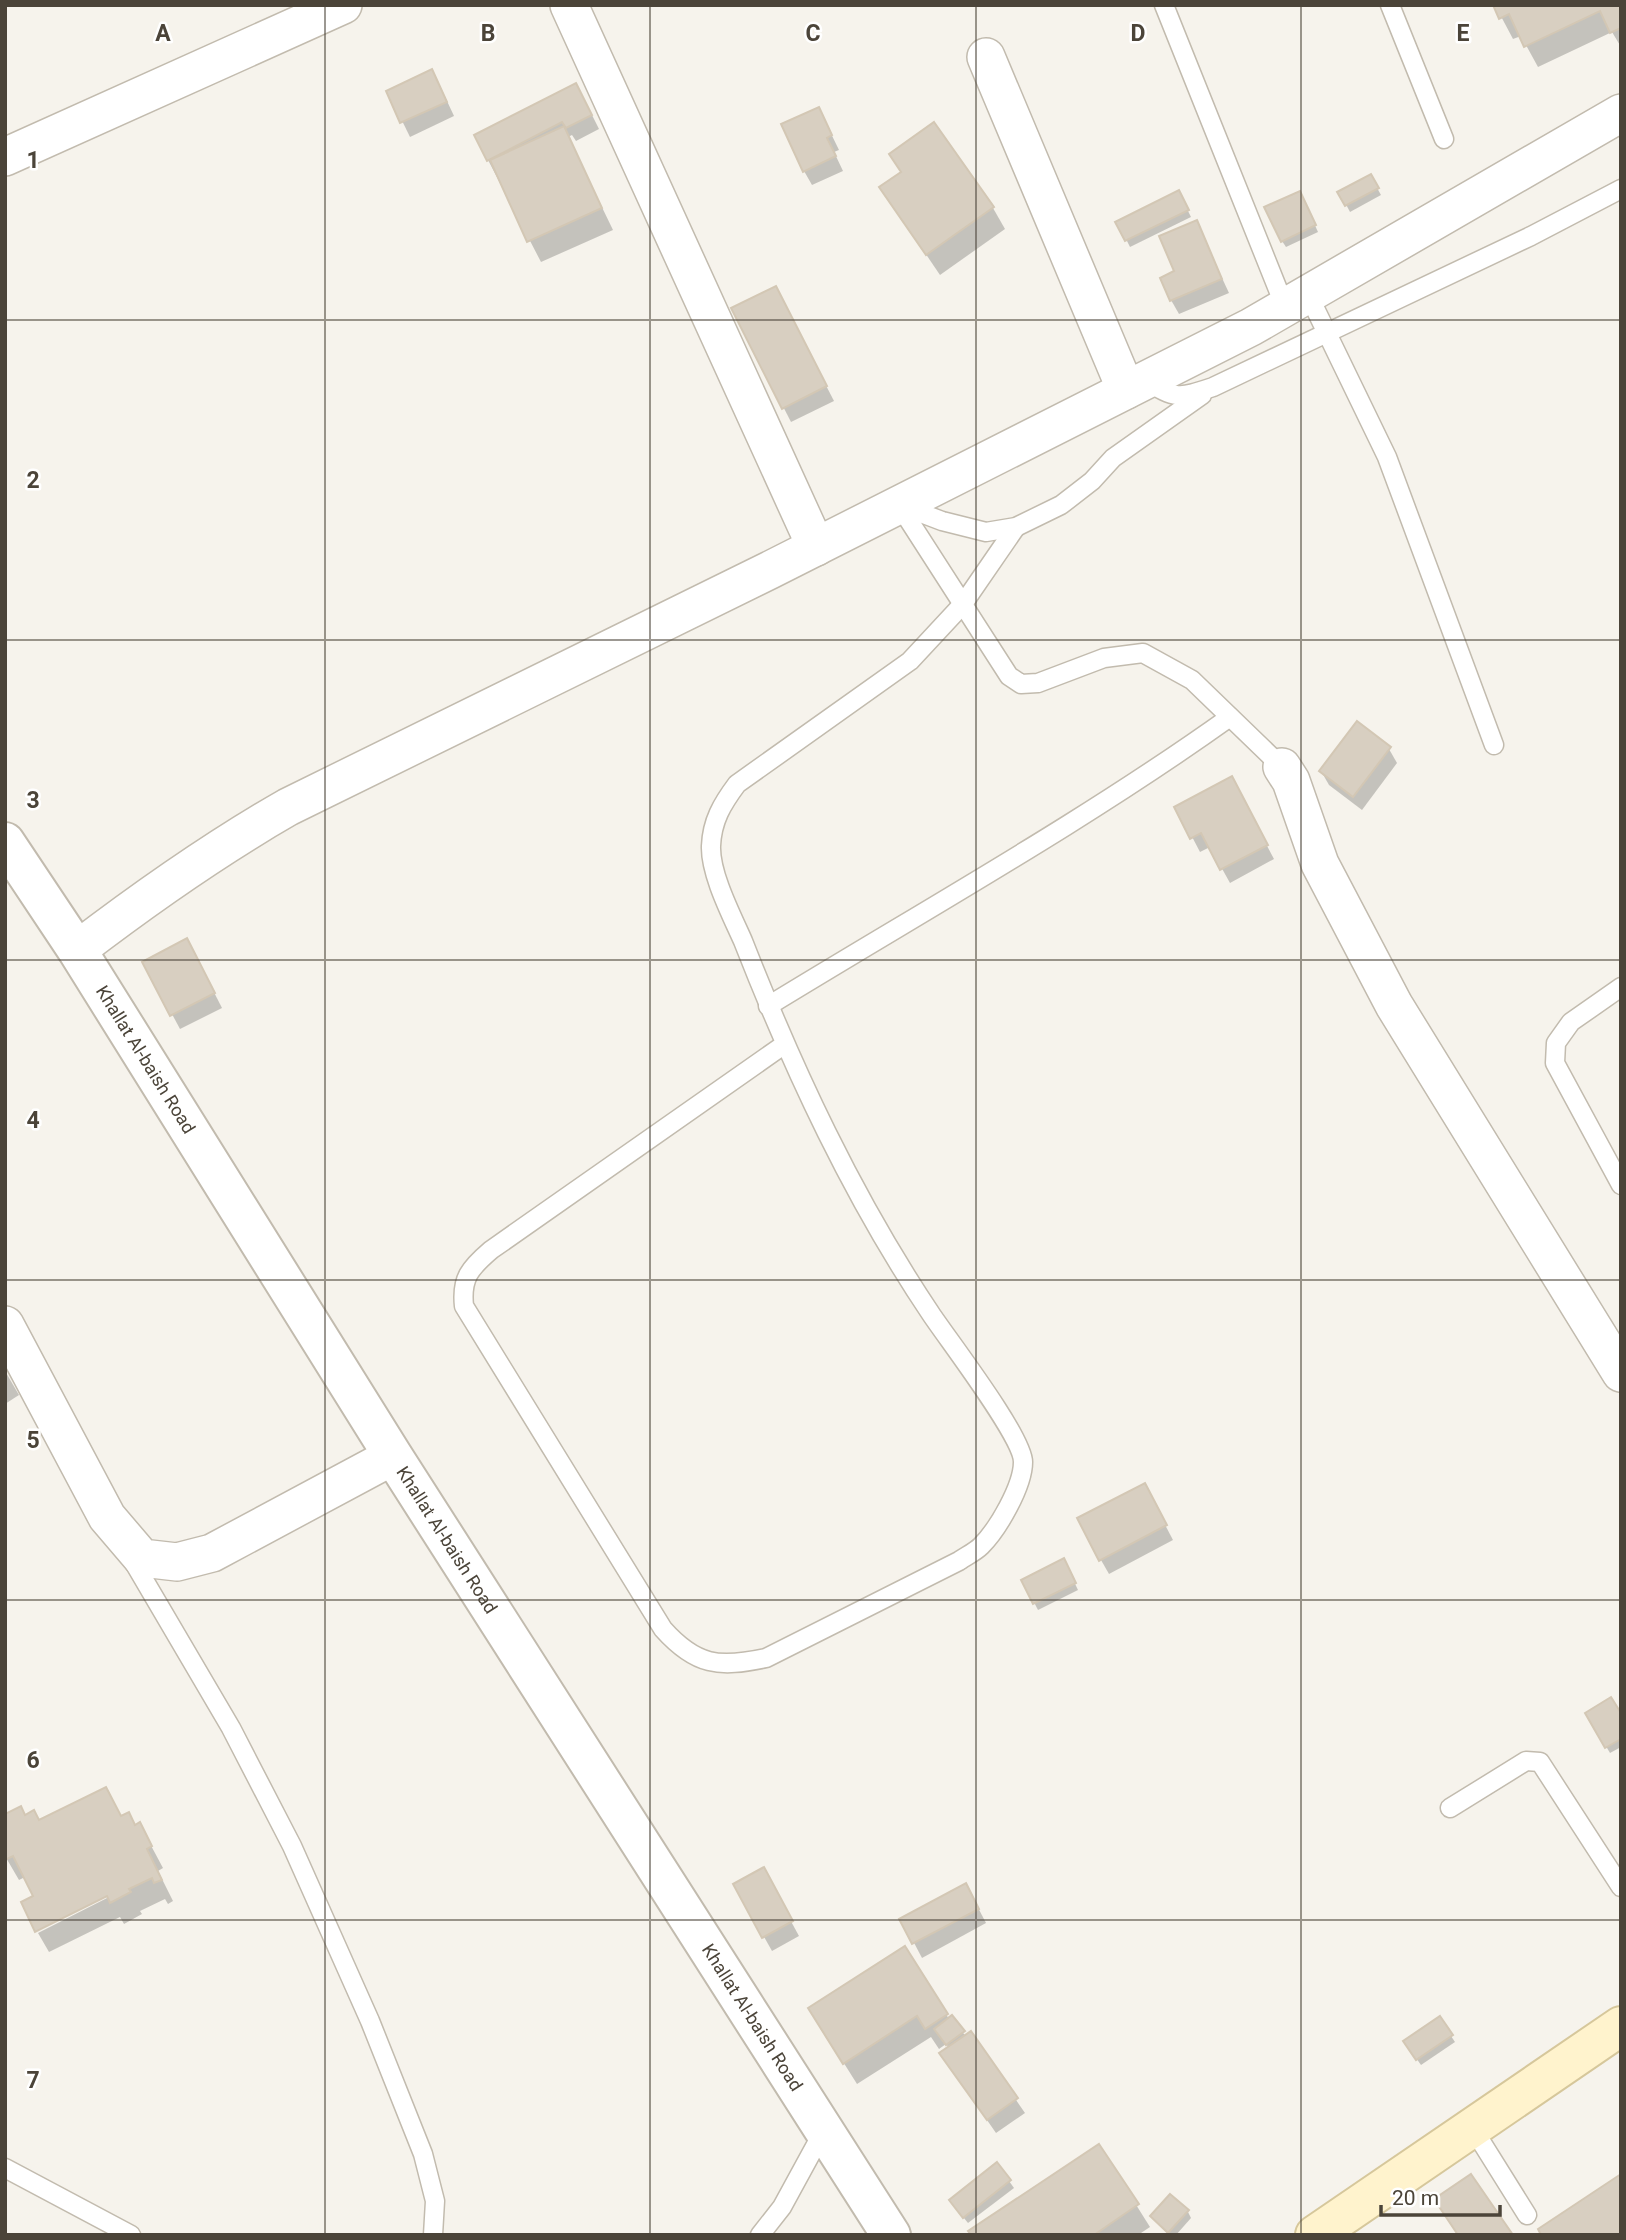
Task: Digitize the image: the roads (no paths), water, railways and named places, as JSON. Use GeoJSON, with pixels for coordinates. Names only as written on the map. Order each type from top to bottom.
{"type":"FeatureCollection","features":[{"type":"Feature","properties":{"kind":"main road"},"geometry":{"type":"LineString","coordinates":[[1315,2235],[1621,2026]]}},
{"type":"Feature","properties":{"kind":"street"},"geometry":{"type":"LineString","coordinates":[[5,157],[343,5]]}},
{"type":"Feature","properties":{"kind":"street"},"geometry":{"type":"LineString","coordinates":[[569,5],[816,547]]}},
{"type":"Feature","properties":{"kind":"street"},"geometry":{"type":"LineString","coordinates":[[986,57],[1136,385]]}},
{"type":"Feature","properties":{"kind":"street"},"geometry":{"type":"LineString","coordinates":[[77,950],[145,898],[223,844],[288,807],[816,547],[1136,385],[1296,300],[1621,113]]}},
{"type":"Feature","properties":{"kind":"street"},"geometry":{"type":"LineString","coordinates":[[1282,767],[1291,781],[1320,864],[1394,1005],[1621,1373]]}},
{"type":"Feature","properties":{"kind":"street","name":"Khallat Al-baish Road"},"geometry":{"type":"LineString","coordinates":[[5,842],[77,950],[393,1456],[891,2235]]}},
{"type":"Feature","properties":{"kind":"street"},"geometry":{"type":"LineString","coordinates":[[5,1325],[107,1517],[142,1558],[177,1562],[212,1553],[393,1456]]}},
{"type":"Feature","properties":{"kind":"lane"},"geometry":{"type":"LineString","coordinates":[[1164,5],[1296,300],[1327,333],[1391,467],[1494,745]]}},
{"type":"Feature","properties":{"kind":"lane"},"geometry":{"type":"LineString","coordinates":[[1390,5],[1444,139]]}},
{"type":"Feature","properties":{"kind":"lane"},"geometry":{"type":"LineString","coordinates":[[1136,385],[1168,395],[1189,395],[1213,387],[1531,236],[1621,189]]}},
{"type":"Feature","properties":{"kind":"lane"},"geometry":{"type":"LineString","coordinates":[[900,505],[942,521],[986,532],[1016,527],[1061,505],[1093,481],[1114,458],[1213,387]]}},
{"type":"Feature","properties":{"kind":"lane"},"geometry":{"type":"LineString","coordinates":[[900,505],[1009,676],[1021,684],[1038,683],[1104,658],[1143,653],[1192,680],[1282,767]]}},
{"type":"Feature","properties":{"kind":"lane"},"geometry":{"type":"LineString","coordinates":[[785,1044],[491,1250],[470,1268],[463,1291],[464,1306],[663,1629],[677,1645],[704,1661],[741,1663],[766,1658],[959,1561],[979,1547],[996,1527],[1017,1487],[1024,1461],[1016,1437],[930,1312],[876,1225],[834,1149],[768,1006],[716,875],[710,848],[718,811],[737,784],[910,661],[963,604],[1016,527]]}},
{"type":"Feature","properties":{"kind":"lane"},"geometry":{"type":"LineString","coordinates":[[768,1006],[1091,811],[1230,718]]}},
{"type":"Feature","properties":{"kind":"lane"},"geometry":{"type":"LineString","coordinates":[[1621,987],[1571,1022],[1556,1043],[1555,1063],[1621,1185]]}},
{"type":"Feature","properties":{"kind":"lane"},"geometry":{"type":"LineString","coordinates":[[107,1517],[231,1728],[292,1846],[370,2021],[423,2154],[435,2201],[433,2235]]}},
{"type":"Feature","properties":{"kind":"lane"},"geometry":{"type":"LineString","coordinates":[[1450,1808],[1526,1761],[1540,1762],[1621,1887]]}},
{"type":"Feature","properties":{"kind":"lane"},"geometry":{"type":"LineString","coordinates":[[1472,2127],[1527,2215]]}},
{"type":"Feature","properties":{"kind":"lane"},"geometry":{"type":"LineString","coordinates":[[760,2235],[782,2207],[824,2130]]}},
{"type":"Feature","properties":{"kind":"lane"},"geometry":{"type":"LineString","coordinates":[[5,2168],[131,2235]]}}]}
